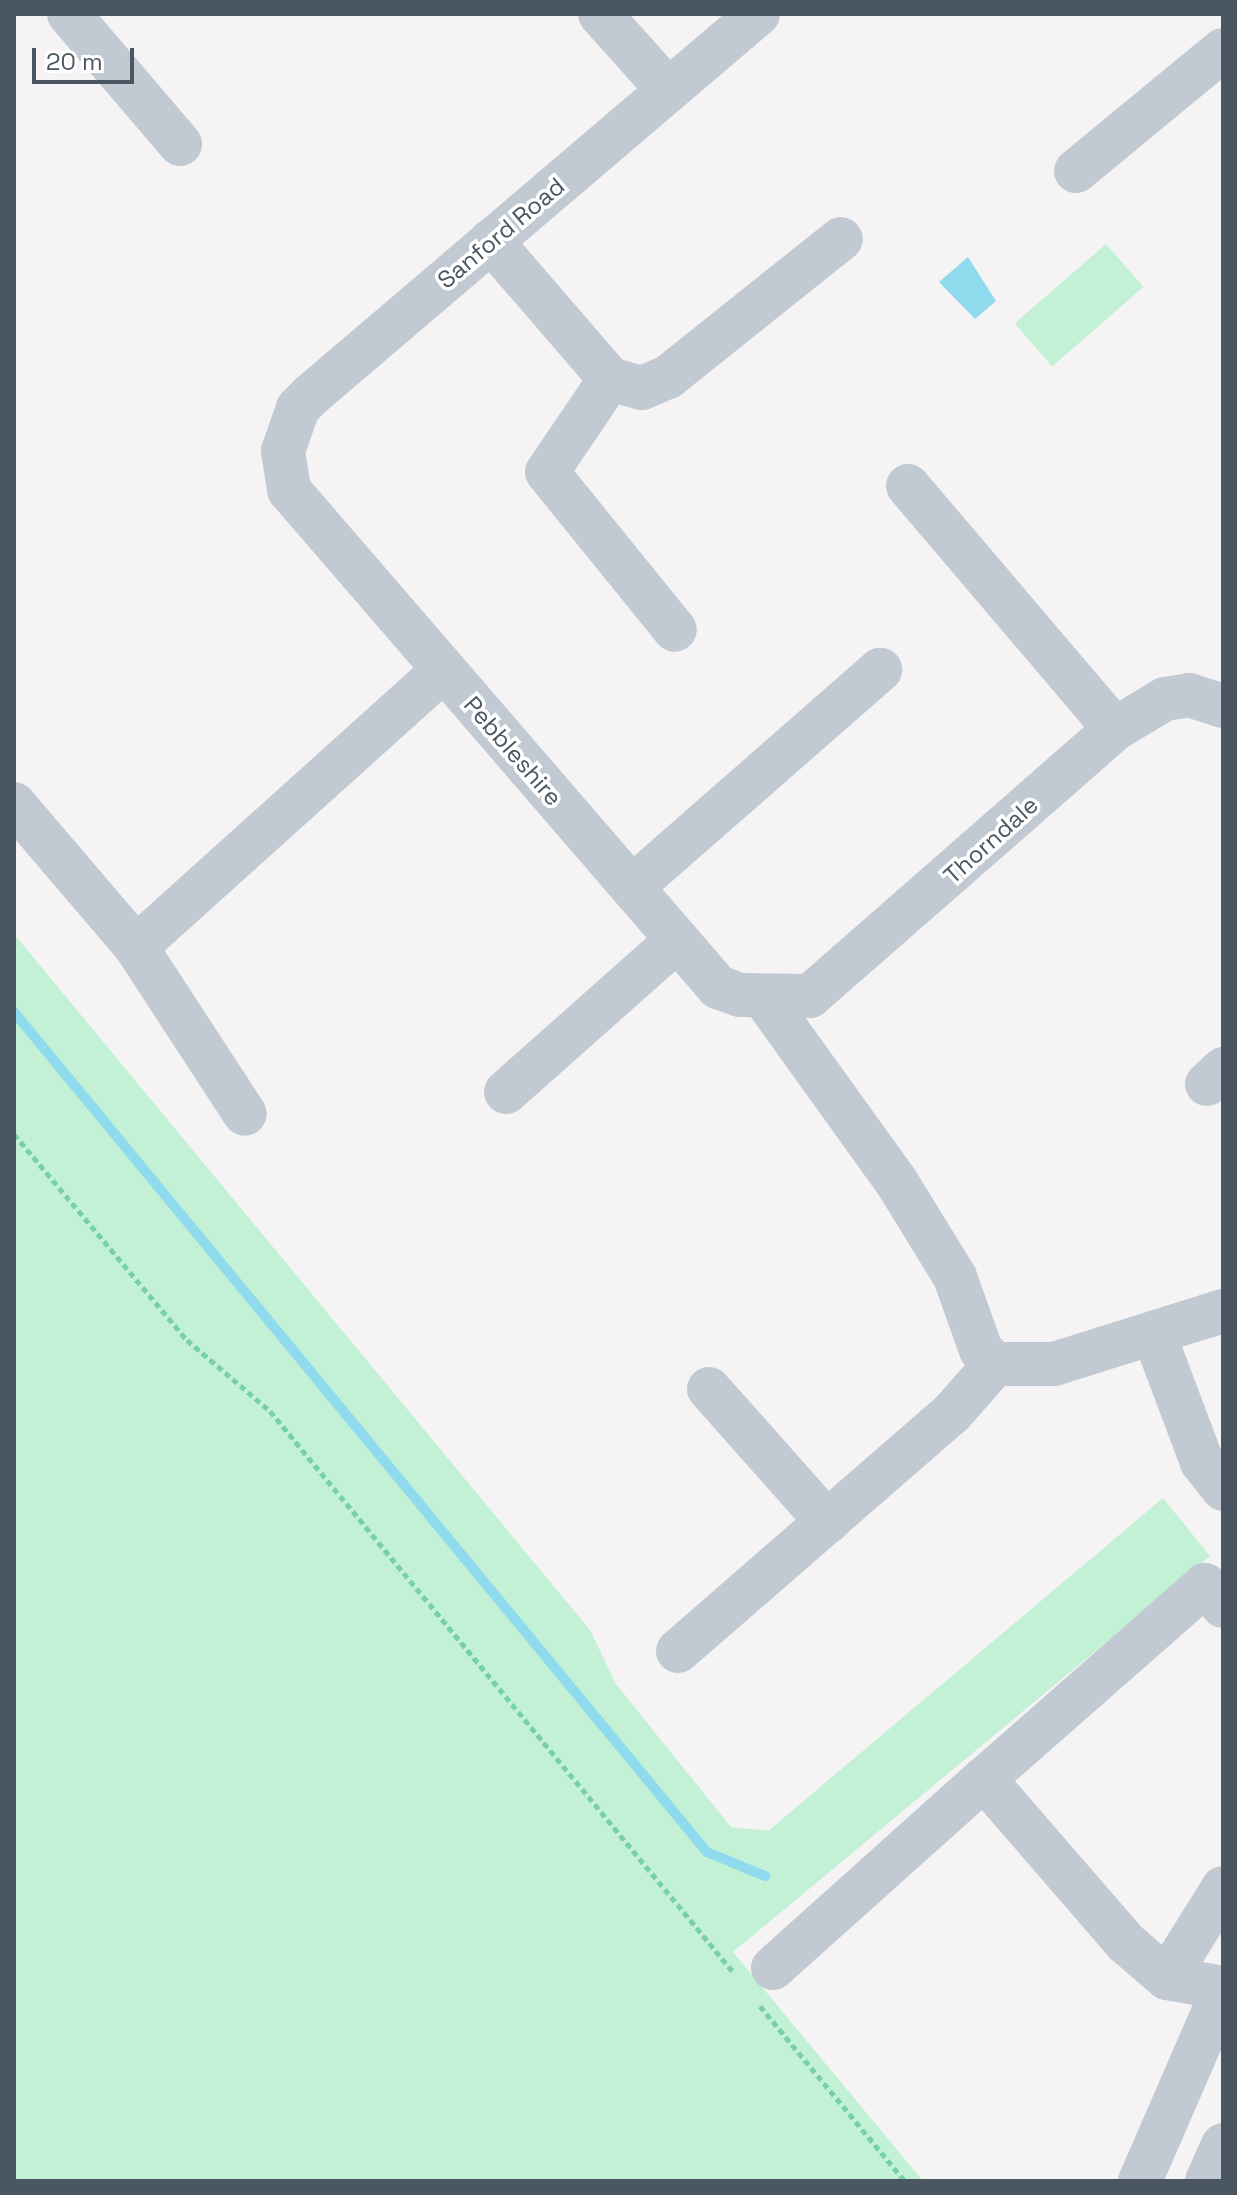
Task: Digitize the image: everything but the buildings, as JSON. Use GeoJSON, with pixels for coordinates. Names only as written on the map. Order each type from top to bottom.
{"type":"FeatureCollection","features":[{"type":"Feature","properties":{"kind":"street"},"geometry":{"type":"LineString","coordinates":[[69,14],[180,144]]}},
{"type":"Feature","properties":{"kind":"street"},"geometry":{"type":"LineString","coordinates":[[600,14],[668,90]]}},
{"type":"Feature","properties":{"kind":"street","name":"Sanford Road"},"geometry":{"type":"LineString","coordinates":[[283,475],[298,408],[758,14]]}},
{"type":"Feature","properties":{"kind":"street"},"geometry":{"type":"LineString","coordinates":[[1076,171],[1223,50]]}},
{"type":"Feature","properties":{"kind":"street"},"geometry":{"type":"LineString","coordinates":[[491,241],[610,379],[642,388],[668,377],[841,239]]}},
{"type":"Feature","properties":{"kind":"street"},"geometry":{"type":"LineString","coordinates":[[610,379],[547,472],[675,630]]}},
{"type":"Feature","properties":{"kind":"street","name":"Pebbleshire"},"geometry":{"type":"LineString","coordinates":[[283,475],[307,515],[718,987],[765,999]]}},
{"type":"Feature","properties":{"kind":"street"},"geometry":{"type":"LineString","coordinates":[[908,486],[1115,729]]}},
{"type":"Feature","properties":{"kind":"street"},"geometry":{"type":"LineString","coordinates":[[632,887],[880,670]]}},
{"type":"Feature","properties":{"kind":"street"},"geometry":{"type":"LineString","coordinates":[[136,947],[443,671]]}},
{"type":"Feature","properties":{"kind":"street","name":"Thorndale"},"geometry":{"type":"LineString","coordinates":[[765,999],[810,996],[835,978],[1115,729],[1165,699],[1189,695],[1223,706]]}},
{"type":"Feature","properties":{"kind":"street"},"geometry":{"type":"LineString","coordinates":[[14,804],[136,947],[245,1114]]}},
{"type":"Feature","properties":{"kind":"street"},"geometry":{"type":"LineString","coordinates":[[506,1092],[677,940]]}},
{"type":"Feature","properties":{"kind":"street"},"geometry":{"type":"LineString","coordinates":[[765,999],[896,1181],[955,1277],[981,1350],[995,1364],[1054,1364],[1155,1337],[1223,1311]]}},
{"type":"Feature","properties":{"kind":"street"},"geometry":{"type":"LineString","coordinates":[[1155,1337],[1202,1462],[1223,1489]]}},
{"type":"Feature","properties":{"kind":"street"},"geometry":{"type":"LineString","coordinates":[[678,1651],[951,1414],[995,1364]]}},
{"type":"Feature","properties":{"kind":"street"},"geometry":{"type":"LineString","coordinates":[[709,1389],[827,1522]]}},
{"type":"Feature","properties":{"kind":"street"},"geometry":{"type":"LineString","coordinates":[[757,1984],[1205,1585],[1223,1606]]}},
{"type":"Feature","properties":{"kind":"street"},"geometry":{"type":"LineString","coordinates":[[984,1779],[1125,1942],[1167,1978],[1223,1989],[1140,2181]]}},
{"type":"Feature","properties":{"kind":"street"},"geometry":{"type":"LineString","coordinates":[[1167,1978],[1223,1888]]}},
{"type":"Feature","properties":{"kind":"street"},"geometry":{"type":"LineString","coordinates":[[1207,2181],[1223,2145]]}},
{"type":"Feature","properties":{"kind":"path"},"geometry":{"type":"LineString","coordinates":[[14,1134],[187,1340],[270,1411],[757,1984],[905,2181]]}},
{"type":"Feature","properties":{"kind":"green space"},"geometry":{"type":"Polygon","coordinates":[[[1106,244],[1143,287],[1052,366],[1015,323],[1106,244]]]}},
{"type":"Feature","properties":{"kind":"green space"},"geometry":{"type":"Polygon","coordinates":[[[14,934],[590,1630],[616,1684],[731,1827],[768,1831],[1163,1498],[1210,1556],[733,1952],[923,2181],[14,2181],[14,934]]]}},
{"type":"Feature","properties":{"kind":"water"},"geometry":{"type":"Polygon","coordinates":[[[968,257],[996,301],[975,319],[939,282],[968,257]]]}},
{"type":"Feature","properties":{"kind":"waterway"},"geometry":{"type":"LineString","coordinates":[[14,1012],[707,1852],[765,1876]]}}]}
